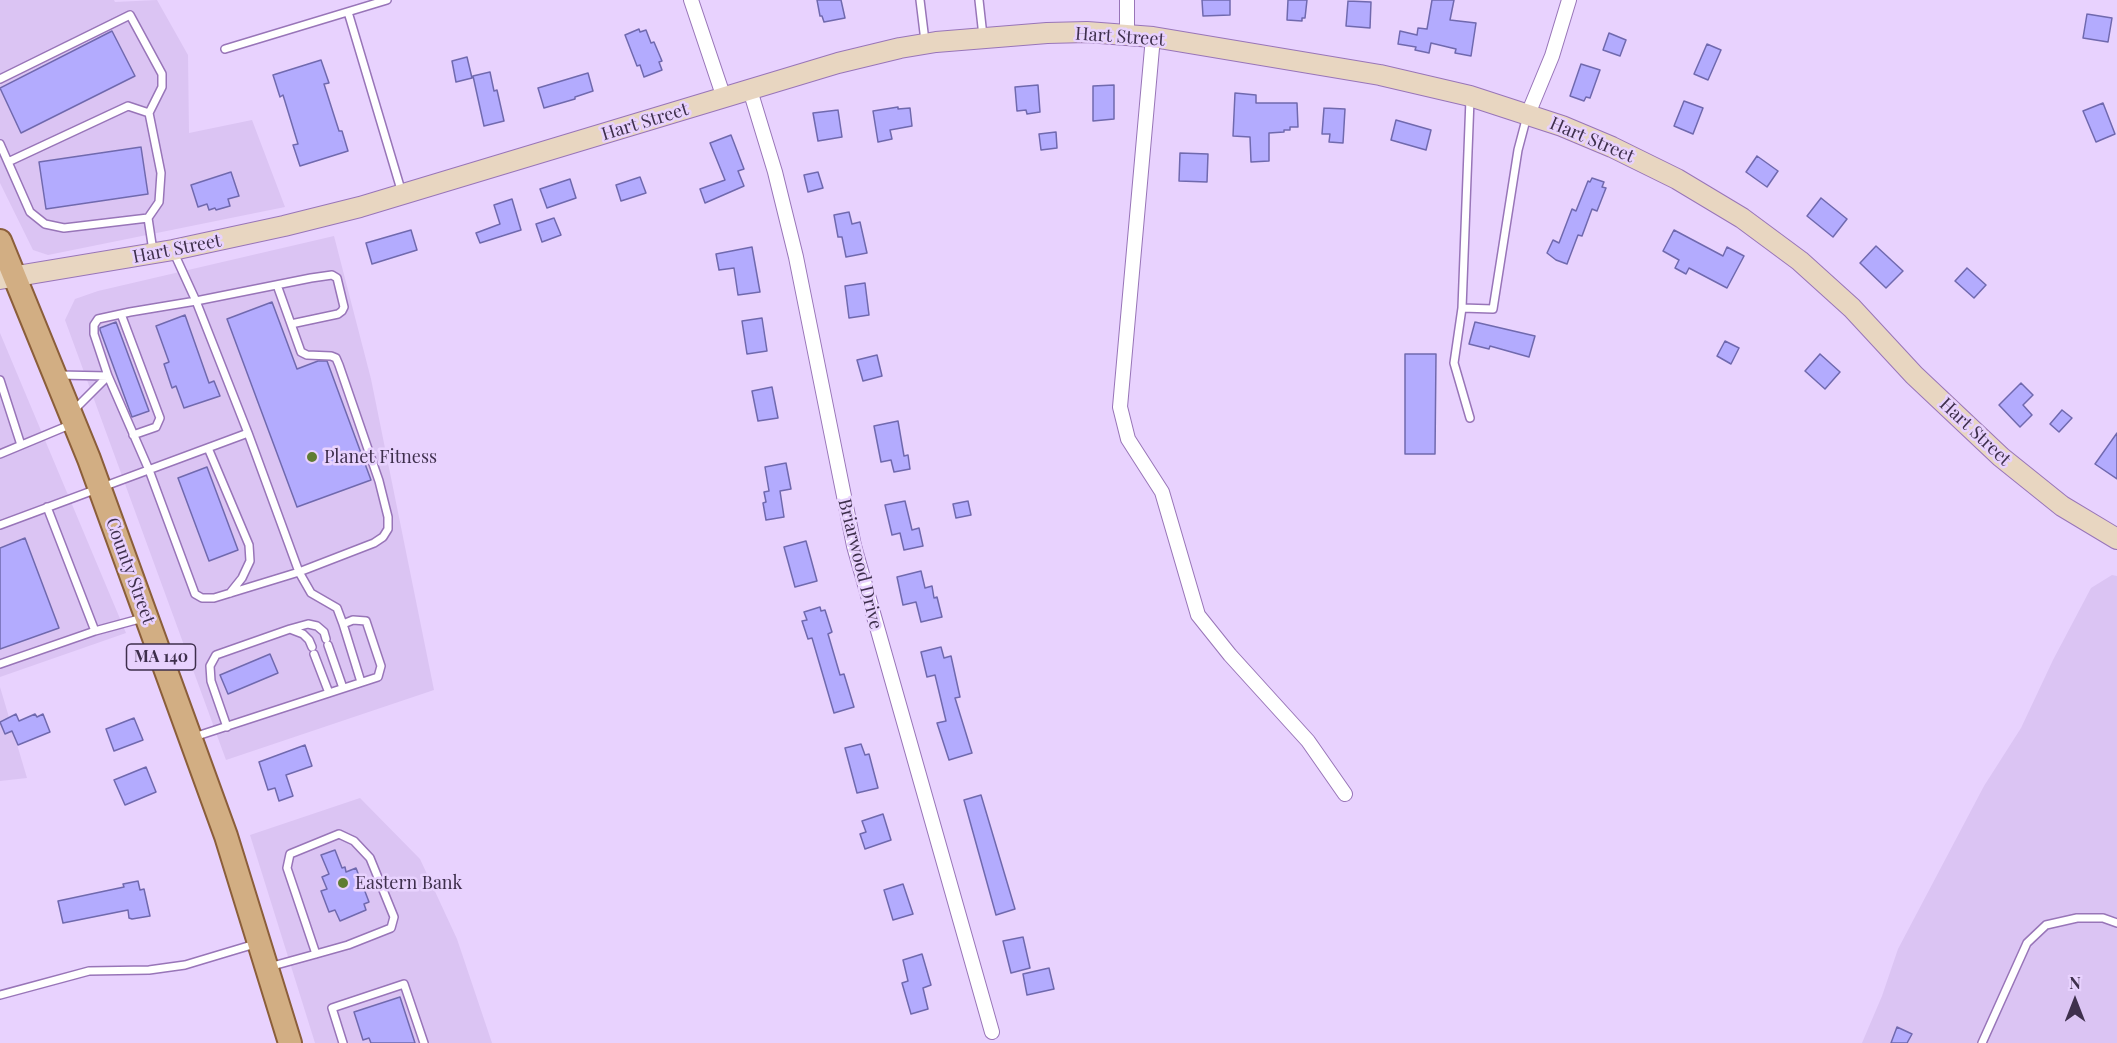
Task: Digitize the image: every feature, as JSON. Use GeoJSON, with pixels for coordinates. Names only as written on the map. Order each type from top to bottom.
{"type":"FeatureCollection","features":[{"type":"Feature","properties":{"kind":"main road","name":"County Street"},"geometry":{"type":"LineString","coordinates":[[0,241],[8,278],[55,375],[100,488],[236,863],[290,1043]]}},
{"type":"Feature","properties":{"kind":"street"},"geometry":{"type":"LineString","coordinates":[[692,0],[724,98]]}},
{"type":"Feature","properties":{"kind":"street"},"geometry":{"type":"LineString","coordinates":[[1127,0],[1127,34]]}},
{"type":"Feature","properties":{"kind":"street"},"geometry":{"type":"LineString","coordinates":[[1528,114],[1552,56],[1569,0]]}},
{"type":"Feature","properties":{"kind":"street","name":"Hart Street"},"geometry":{"type":"LineString","coordinates":[[8,278],[154,254],[284,226],[403,195],[869,55],[925,44],[1058,33],[1127,34],[1153,37],[1380,75],[1470,96],[1562,126],[1645,162],[1710,197],[1773,239],[1852,308],[1929,390],[2008,463],[2062,506],[2117,539]]}},
{"type":"Feature","properties":{"kind":"street"},"geometry":{"type":"LineString","coordinates":[[1153,37],[1120,407],[1122,418],[1128,439],[1162,492],[1198,615],[1230,655],[1308,741],[1345,794]]}},
{"type":"Feature","properties":{"kind":"street","name":"Briarwood Drive"},"geometry":{"type":"LineString","coordinates":[[750,90],[789,227],[854,546],[992,1032]]}},
{"type":"Feature","properties":{"kind":"lane"},"geometry":{"type":"LineString","coordinates":[[225,49],[387,0]]}},
{"type":"Feature","properties":{"kind":"lane"},"geometry":{"type":"LineString","coordinates":[[920,0],[925,44]]}},
{"type":"Feature","properties":{"kind":"lane"},"geometry":{"type":"LineString","coordinates":[[979,0],[984,38]]}},
{"type":"Feature","properties":{"kind":"lane"},"geometry":{"type":"LineString","coordinates":[[348,12],[403,195]]}},
{"type":"Feature","properties":{"kind":"lane"},"geometry":{"type":"LineString","coordinates":[[0,79],[130,15],[162,74],[162,87],[149,113],[161,173],[159,202],[148,218],[154,254]]}},
{"type":"Feature","properties":{"kind":"lane"},"geometry":{"type":"LineString","coordinates":[[1470,96],[1462,308],[1454,363],[1470,418]]}},
{"type":"Feature","properties":{"kind":"lane"},"geometry":{"type":"LineString","coordinates":[[8,162],[128,106],[149,113]]}},
{"type":"Feature","properties":{"kind":"lane"},"geometry":{"type":"LineString","coordinates":[[1462,308],[1493,309],[1518,150],[1528,114]]}},
{"type":"Feature","properties":{"kind":"lane"},"geometry":{"type":"LineString","coordinates":[[0,144],[30,212],[45,224],[64,228],[148,218]]}},
{"type":"Feature","properties":{"kind":"lane"},"geometry":{"type":"LineString","coordinates":[[173,250],[196,301],[248,433],[299,572],[311,592],[337,608],[361,682]]}},
{"type":"Feature","properties":{"kind":"lane"},"geometry":{"type":"LineString","coordinates":[[277,285],[291,324],[302,352],[307,355],[336,358],[380,481],[388,517],[388,529],[383,537],[374,543],[299,572],[214,598],[202,598],[195,594],[149,470],[108,376],[94,334],[94,325],[98,320],[121,314],[322,276],[332,275],[337,278],[344,307],[342,311],[338,314],[291,324]]}},
{"type":"Feature","properties":{"kind":"lane"},"geometry":{"type":"LineString","coordinates":[[121,314],[160,418],[156,427],[133,435]]}},
{"type":"Feature","properties":{"kind":"lane"},"geometry":{"type":"LineString","coordinates":[[55,375],[108,376]]}},
{"type":"Feature","properties":{"kind":"lane"},"geometry":{"type":"LineString","coordinates":[[0,454],[73,418],[108,376]]}},
{"type":"Feature","properties":{"kind":"lane"},"geometry":{"type":"LineString","coordinates":[[0,380],[21,445]]}},
{"type":"Feature","properties":{"kind":"lane"},"geometry":{"type":"LineString","coordinates":[[0,525],[248,433]]}},
{"type":"Feature","properties":{"kind":"lane"},"geometry":{"type":"LineString","coordinates":[[208,448],[249,545],[249,561],[242,578],[230,592]]}},
{"type":"Feature","properties":{"kind":"lane"},"geometry":{"type":"LineString","coordinates":[[47,507],[95,631]]}},
{"type":"Feature","properties":{"kind":"lane"},"geometry":{"type":"LineString","coordinates":[[0,664],[95,631],[147,617]]}},
{"type":"Feature","properties":{"kind":"lane"},"geometry":{"type":"LineString","coordinates":[[190,739],[378,677],[381,666],[366,621],[353,620],[343,624]]}},
{"type":"Feature","properties":{"kind":"lane"},"geometry":{"type":"LineString","coordinates":[[227,727],[211,681],[210,666],[216,655],[290,629],[308,624],[317,626],[324,632],[343,688]]}},
{"type":"Feature","properties":{"kind":"lane"},"geometry":{"type":"LineString","coordinates":[[290,629],[303,634],[309,640],[329,693]]}},
{"type":"Feature","properties":{"kind":"lane"},"geometry":{"type":"LineString","coordinates":[[267,968],[316,954],[391,928],[394,917],[370,858],[354,841],[339,834],[290,854],[287,868],[316,954]]}},
{"type":"Feature","properties":{"kind":"lane"},"geometry":{"type":"LineString","coordinates":[[1982,1043],[2027,943],[2046,925],[2077,918],[2103,918],[2117,922]]}},
{"type":"Feature","properties":{"kind":"lane"},"geometry":{"type":"LineString","coordinates":[[0,995],[89,971],[149,970],[185,965],[259,943]]}},
{"type":"Feature","properties":{"kind":"lane"},"geometry":{"type":"LineString","coordinates":[[343,1043],[332,1008],[404,984],[424,1043]]}},
{"type":"Feature","properties":{"kind":"shaded area"},"geometry":{"type":"Polygon","coordinates":[[[0,0],[114,0],[115,2],[157,0],[188,55],[189,133],[252,120],[285,207],[48,255],[33,250],[0,183],[0,0]]]}},
{"type":"Feature","properties":{"kind":"shaded area"},"geometry":{"type":"Polygon","coordinates":[[[334,236],[371,379],[434,690],[226,760],[65,320],[75,299],[98,291],[334,236]]]}},
{"type":"Feature","properties":{"kind":"shaded area"},"geometry":{"type":"Polygon","coordinates":[[[0,333],[126,633],[0,677],[0,333]]]}},
{"type":"Feature","properties":{"kind":"shaded area"},"geometry":{"type":"Polygon","coordinates":[[[2112,575],[2117,576],[2117,1043],[1862,1043],[1882,996],[1898,949],[1984,786],[2021,728],[2091,588],[2112,575]]]}},
{"type":"Feature","properties":{"kind":"shaded area"},"geometry":{"type":"Polygon","coordinates":[[[0,687],[27,778],[0,781],[0,687]]]}},
{"type":"Feature","properties":{"kind":"shaded area"},"geometry":{"type":"Polygon","coordinates":[[[360,798],[420,859],[457,939],[492,1043],[315,1043],[250,835],[360,798]]]}},
{"type":"Feature","properties":{"kind":"building"},"geometry":{"type":"Polygon","coordinates":[[[817,0],[841,0],[845,18],[824,22],[820,16],[817,0]]]}},
{"type":"Feature","properties":{"kind":"building"},"geometry":{"type":"Polygon","coordinates":[[[1202,0],[1230,0],[1230,15],[1203,16],[1202,0]]]}},
{"type":"Feature","properties":{"kind":"building"},"geometry":{"type":"Polygon","coordinates":[[[1288,0],[1307,0],[1305,18],[1302,18],[1302,21],[1287,20],[1288,0]]]}},
{"type":"Feature","properties":{"kind":"building"},"geometry":{"type":"Polygon","coordinates":[[[1432,0],[1454,0],[1450,20],[1476,23],[1471,56],[1455,53],[1456,49],[1431,43],[1429,53],[1415,50],[1416,47],[1398,44],[1400,31],[1417,35],[1418,28],[1427,29],[1432,0]]]}},
{"type":"Feature","properties":{"kind":"building"},"geometry":{"type":"Polygon","coordinates":[[[1348,1],[1371,2],[1370,28],[1346,26],[1348,1]]]}},
{"type":"Feature","properties":{"kind":"building"},"geometry":{"type":"Polygon","coordinates":[[[2087,14],[2112,18],[2108,42],[2083,38],[2087,14]]]}},
{"type":"Feature","properties":{"kind":"building"},"geometry":{"type":"Polygon","coordinates":[[[639,29],[640,32],[646,30],[662,61],[659,62],[662,70],[644,77],[640,65],[637,66],[625,35],[639,29]]]}},
{"type":"Feature","properties":{"kind":"building"},"geometry":{"type":"Polygon","coordinates":[[[112,31],[135,76],[21,133],[0,88],[112,31]]]}},
{"type":"Feature","properties":{"kind":"building"},"geometry":{"type":"Polygon","coordinates":[[[1609,33],[1626,40],[1620,56],[1603,50],[1609,33]]]}},
{"type":"Feature","properties":{"kind":"building"},"geometry":{"type":"Polygon","coordinates":[[[1707,44],[1721,50],[1708,80],[1694,74],[1707,44]]]}},
{"type":"Feature","properties":{"kind":"building"},"geometry":{"type":"Polygon","coordinates":[[[467,57],[472,78],[456,82],[452,61],[467,57]]]}},
{"type":"Feature","properties":{"kind":"building"},"geometry":{"type":"Polygon","coordinates":[[[321,60],[329,83],[324,84],[348,151],[300,166],[293,145],[298,144],[283,95],[280,97],[273,75],[321,60]]]}},
{"type":"Feature","properties":{"kind":"building"},"geometry":{"type":"Polygon","coordinates":[[[1581,64],[1600,70],[1590,98],[1586,97],[1584,101],[1570,96],[1581,64]]]}},
{"type":"Feature","properties":{"kind":"building"},"geometry":{"type":"Polygon","coordinates":[[[490,72],[504,121],[484,126],[473,76],[490,72]]]}},
{"type":"Feature","properties":{"kind":"building"},"geometry":{"type":"Polygon","coordinates":[[[588,73],[593,91],[544,108],[538,88],[588,73]]]}},
{"type":"Feature","properties":{"kind":"building"},"geometry":{"type":"Polygon","coordinates":[[[1038,85],[1040,112],[1027,114],[1026,110],[1017,111],[1015,87],[1038,85]]]}},
{"type":"Feature","properties":{"kind":"building"},"geometry":{"type":"Polygon","coordinates":[[[1114,85],[1114,119],[1093,121],[1093,86],[1114,85]]]}},
{"type":"Feature","properties":{"kind":"building"},"geometry":{"type":"Polygon","coordinates":[[[1235,93],[1256,95],[1256,103],[1297,103],[1298,127],[1290,127],[1290,130],[1284,130],[1284,132],[1269,133],[1269,161],[1251,162],[1250,137],[1233,136],[1235,93]]]}},
{"type":"Feature","properties":{"kind":"building"},"geometry":{"type":"Polygon","coordinates":[[[1684,101],[1703,108],[1693,134],[1674,126],[1684,101]]]}},
{"type":"Feature","properties":{"kind":"building"},"geometry":{"type":"Polygon","coordinates":[[[2103,103],[2115,134],[2096,142],[2083,111],[2103,103]]]}},
{"type":"Feature","properties":{"kind":"building"},"geometry":{"type":"Polygon","coordinates":[[[898,107],[898,109],[910,108],[912,126],[890,130],[892,139],[878,142],[873,111],[898,107]]]}},
{"type":"Feature","properties":{"kind":"building"},"geometry":{"type":"Polygon","coordinates":[[[1324,108],[1345,109],[1343,143],[1329,142],[1330,134],[1322,134],[1324,108]]]}},
{"type":"Feature","properties":{"kind":"building"},"geometry":{"type":"Polygon","coordinates":[[[838,110],[842,137],[818,141],[813,113],[838,110]]]}},
{"type":"Feature","properties":{"kind":"building"},"geometry":{"type":"Polygon","coordinates":[[[1396,120],[1431,130],[1426,150],[1391,140],[1396,120]]]}},
{"type":"Feature","properties":{"kind":"building"},"geometry":{"type":"Polygon","coordinates":[[[1056,132],[1057,148],[1041,150],[1039,134],[1056,132]]]}},
{"type":"Feature","properties":{"kind":"building"},"geometry":{"type":"Polygon","coordinates":[[[731,135],[744,169],[738,171],[744,186],[705,203],[700,189],[725,180],[710,143],[731,135]]]}},
{"type":"Feature","properties":{"kind":"building"},"geometry":{"type":"Polygon","coordinates":[[[141,147],[148,194],[46,209],[39,162],[141,147]]]}},
{"type":"Feature","properties":{"kind":"building"},"geometry":{"type":"Polygon","coordinates":[[[1180,153],[1208,154],[1207,182],[1179,181],[1180,153]]]}},
{"type":"Feature","properties":{"kind":"building"},"geometry":{"type":"Polygon","coordinates":[[[1757,156],[1778,171],[1767,187],[1746,172],[1757,156]]]}},
{"type":"Feature","properties":{"kind":"building"},"geometry":{"type":"Polygon","coordinates":[[[231,172],[239,196],[228,199],[230,206],[216,210],[215,208],[209,210],[207,204],[198,207],[191,185],[231,172]]]}},
{"type":"Feature","properties":{"kind":"building"},"geometry":{"type":"Polygon","coordinates":[[[818,172],[823,188],[808,192],[804,175],[818,172]]]}},
{"type":"Feature","properties":{"kind":"building"},"geometry":{"type":"Polygon","coordinates":[[[640,177],[646,193],[621,201],[616,185],[640,177]]]}},
{"type":"Feature","properties":{"kind":"building"},"geometry":{"type":"Polygon","coordinates":[[[1592,178],[1604,182],[1602,187],[1606,188],[1597,211],[1592,209],[1582,236],[1578,235],[1567,264],[1547,253],[1553,240],[1559,243],[1572,209],[1576,211],[1588,181],[1590,182],[1592,178]]]}},
{"type":"Feature","properties":{"kind":"building"},"geometry":{"type":"Polygon","coordinates":[[[570,179],[576,198],[547,208],[540,189],[570,179]]]}},
{"type":"Feature","properties":{"kind":"building"},"geometry":{"type":"Polygon","coordinates":[[[1821,198],[1847,219],[1833,237],[1807,216],[1821,198]]]}},
{"type":"Feature","properties":{"kind":"building"},"geometry":{"type":"Polygon","coordinates":[[[512,199],[521,230],[480,243],[476,233],[500,224],[494,205],[512,199]]]}},
{"type":"Feature","properties":{"kind":"building"},"geometry":{"type":"Polygon","coordinates":[[[849,212],[852,224],[860,222],[867,253],[846,257],[842,237],[838,237],[834,215],[849,212]]]}},
{"type":"Feature","properties":{"kind":"building"},"geometry":{"type":"Polygon","coordinates":[[[554,218],[561,235],[542,242],[536,224],[554,218]]]}},
{"type":"Feature","properties":{"kind":"building"},"geometry":{"type":"Polygon","coordinates":[[[411,230],[417,250],[372,264],[366,243],[411,230]]]}},
{"type":"Feature","properties":{"kind":"building"},"geometry":{"type":"Polygon","coordinates":[[[1674,230],[1723,256],[1727,247],[1744,256],[1727,288],[1689,268],[1686,274],[1675,268],[1679,260],[1663,251],[1674,230]]]}},
{"type":"Feature","properties":{"kind":"building"},"geometry":{"type":"Polygon","coordinates":[[[1876,246],[1903,271],[1886,288],[1860,263],[1876,246]]]}},
{"type":"Feature","properties":{"kind":"building"},"geometry":{"type":"Polygon","coordinates":[[[752,247],[760,292],[738,295],[734,268],[719,270],[716,254],[752,247]]]}},
{"type":"Feature","properties":{"kind":"building"},"geometry":{"type":"Polygon","coordinates":[[[1967,268],[1986,285],[1974,298],[1955,281],[1967,268]]]}},
{"type":"Feature","properties":{"kind":"building"},"geometry":{"type":"Polygon","coordinates":[[[865,283],[869,315],[849,318],[845,286],[865,283]]]}},
{"type":"Feature","properties":{"kind":"building"},"geometry":{"type":"Polygon","coordinates":[[[272,302],[297,369],[318,361],[327,361],[371,480],[297,507],[227,319],[272,302]]]}},
{"type":"Feature","properties":{"kind":"building"},"geometry":{"type":"Polygon","coordinates":[[[185,315],[209,383],[214,381],[220,396],[184,408],[176,386],[172,388],[164,364],[169,362],[156,326],[185,315]]]}},
{"type":"Feature","properties":{"kind":"building"},"geometry":{"type":"Polygon","coordinates":[[[762,318],[767,351],[747,354],[742,321],[762,318]]]}},
{"type":"Feature","properties":{"kind":"building"},"geometry":{"type":"Polygon","coordinates":[[[116,322],[149,411],[132,417],[100,330],[116,322]]]}},
{"type":"Feature","properties":{"kind":"building"},"geometry":{"type":"Polygon","coordinates":[[[1475,322],[1535,336],[1529,357],[1490,346],[1489,349],[1469,344],[1475,322]]]}},
{"type":"Feature","properties":{"kind":"building"},"geometry":{"type":"Polygon","coordinates":[[[1725,341],[1739,348],[1731,364],[1717,356],[1725,341]]]}},
{"type":"Feature","properties":{"kind":"building"},"geometry":{"type":"Polygon","coordinates":[[[1405,354],[1436,354],[1435,454],[1405,454],[1405,354]]]}},
{"type":"Feature","properties":{"kind":"building"},"geometry":{"type":"Polygon","coordinates":[[[1820,354],[1840,372],[1825,389],[1805,371],[1820,354]]]}},
{"type":"Feature","properties":{"kind":"building"},"geometry":{"type":"Polygon","coordinates":[[[877,355],[882,376],[863,381],[857,360],[877,355]]]}},
{"type":"Feature","properties":{"kind":"building"},"geometry":{"type":"Polygon","coordinates":[[[2021,383],[2033,395],[2023,405],[2032,415],[2020,427],[1999,405],[2021,383]]]}},
{"type":"Feature","properties":{"kind":"building"},"geometry":{"type":"Polygon","coordinates":[[[772,387],[778,418],[758,421],[752,391],[772,387]]]}},
{"type":"Feature","properties":{"kind":"building"},"geometry":{"type":"Polygon","coordinates":[[[2062,410],[2072,418],[2059,432],[2050,424],[2062,410]]]}},
{"type":"Feature","properties":{"kind":"building"},"geometry":{"type":"Polygon","coordinates":[[[898,421],[904,456],[908,455],[910,469],[894,472],[891,460],[881,462],[874,426],[898,421]]]}},
{"type":"Feature","properties":{"kind":"building"},"geometry":{"type":"Polygon","coordinates":[[[2117,433],[2117,479],[2095,464],[2117,433]]]}},
{"type":"Feature","properties":{"kind":"building"},"geometry":{"type":"Polygon","coordinates":[[[786,463],[791,489],[780,491],[784,517],[766,520],[764,492],[769,491],[765,467],[786,463]]]}},
{"type":"Feature","properties":{"kind":"building"},"geometry":{"type":"Polygon","coordinates":[[[207,467],[238,550],[209,561],[178,478],[207,467]]]}},
{"type":"Feature","properties":{"kind":"building"},"geometry":{"type":"Polygon","coordinates":[[[905,501],[912,530],[919,528],[923,546],[904,550],[900,533],[892,535],[885,505],[905,501]]]}},
{"type":"Feature","properties":{"kind":"building"},"geometry":{"type":"Polygon","coordinates":[[[968,501],[971,515],[956,518],[953,504],[968,501]]]}},
{"type":"Feature","properties":{"kind":"building"},"geometry":{"type":"Polygon","coordinates":[[[25,538],[59,628],[0,649],[0,548],[25,538]]]}},
{"type":"Feature","properties":{"kind":"building"},"geometry":{"type":"Polygon","coordinates":[[[806,541],[817,581],[795,587],[784,547],[806,541]]]}},
{"type":"Feature","properties":{"kind":"building"},"geometry":{"type":"Polygon","coordinates":[[[921,571],[925,588],[932,586],[942,617],[921,622],[916,602],[903,605],[897,577],[921,571]]]}},
{"type":"Feature","properties":{"kind":"building"},"geometry":{"type":"Polygon","coordinates":[[[820,607],[821,611],[825,610],[832,632],[828,634],[840,675],[844,674],[854,707],[834,713],[812,638],[808,639],[802,621],[807,620],[804,612],[820,607]]]}},
{"type":"Feature","properties":{"kind":"building"},"geometry":{"type":"Polygon","coordinates":[[[941,647],[944,658],[951,656],[960,697],[955,698],[972,753],[949,760],[937,723],[946,721],[935,675],[927,677],[921,652],[941,647]]]}},
{"type":"Feature","properties":{"kind":"building"},"geometry":{"type":"Polygon","coordinates":[[[270,654],[278,673],[228,694],[220,675],[270,654]]]}},
{"type":"Feature","properties":{"kind":"building"},"geometry":{"type":"Polygon","coordinates":[[[16,714],[19,721],[35,714],[37,717],[43,714],[50,732],[18,745],[12,731],[5,734],[0,722],[16,714]]]}},
{"type":"Feature","properties":{"kind":"building"},"geometry":{"type":"Polygon","coordinates":[[[134,718],[143,740],[114,751],[106,729],[134,718]]]}},
{"type":"Feature","properties":{"kind":"building"},"geometry":{"type":"Polygon","coordinates":[[[861,744],[865,755],[869,754],[878,788],[857,793],[845,748],[861,744]]]}},
{"type":"Feature","properties":{"kind":"building"},"geometry":{"type":"Polygon","coordinates":[[[305,745],[312,766],[286,775],[293,796],[279,801],[275,788],[268,790],[259,762],[305,745]]]}},
{"type":"Feature","properties":{"kind":"building"},"geometry":{"type":"Polygon","coordinates":[[[146,767],[156,792],[125,805],[114,780],[146,767]]]}},
{"type":"Feature","properties":{"kind":"building"},"geometry":{"type":"Polygon","coordinates":[[[981,795],[1015,909],[996,915],[964,800],[981,795]]]}},
{"type":"Feature","properties":{"kind":"building"},"geometry":{"type":"Polygon","coordinates":[[[883,814],[891,840],[865,849],[860,834],[866,832],[862,821],[883,814]]]}},
{"type":"Feature","properties":{"kind":"building","name":"Eastern Bank"},"geometry":{"type":"Polygon","coordinates":[[[335,850],[346,872],[356,868],[369,902],[364,904],[366,910],[340,921],[335,910],[329,912],[321,891],[327,889],[322,877],[329,874],[321,855],[335,850]]]}},
{"type":"Feature","properties":{"kind":"building"},"geometry":{"type":"Polygon","coordinates":[[[138,881],[140,890],[144,889],[150,916],[132,919],[129,918],[128,910],[63,923],[58,901],[124,887],[123,884],[138,881]]]}},
{"type":"Feature","properties":{"kind":"building"},"geometry":{"type":"Polygon","coordinates":[[[903,884],[913,914],[893,920],[884,890],[903,884]]]}},
{"type":"Feature","properties":{"kind":"building"},"geometry":{"type":"Polygon","coordinates":[[[1023,937],[1030,968],[1011,973],[1003,941],[1023,937]]]}},
{"type":"Feature","properties":{"kind":"building"},"geometry":{"type":"Polygon","coordinates":[[[922,954],[931,985],[923,988],[928,1009],[911,1014],[902,983],[908,981],[903,960],[922,954]]]}},
{"type":"Feature","properties":{"kind":"building"},"geometry":{"type":"Polygon","coordinates":[[[1049,968],[1054,989],[1027,995],[1023,974],[1049,968]]]}},
{"type":"Feature","properties":{"kind":"building"},"geometry":{"type":"Polygon","coordinates":[[[400,997],[415,1043],[371,1043],[369,1038],[363,1040],[354,1012],[400,997]]]}},
{"type":"Feature","properties":{"kind":"building"},"geometry":{"type":"Polygon","coordinates":[[[1897,1027],[1912,1034],[1907,1043],[1891,1043],[1897,1027]]]}},
{"type":"Feature","properties":{"kind":"place","name":"Planet Fitness"},"geometry":{"type":"Point","coordinates":[312,457]}},
{"type":"Feature","properties":{"kind":"place","name":"Eastern Bank"},"geometry":{"type":"Point","coordinates":[343,883]}}]}
